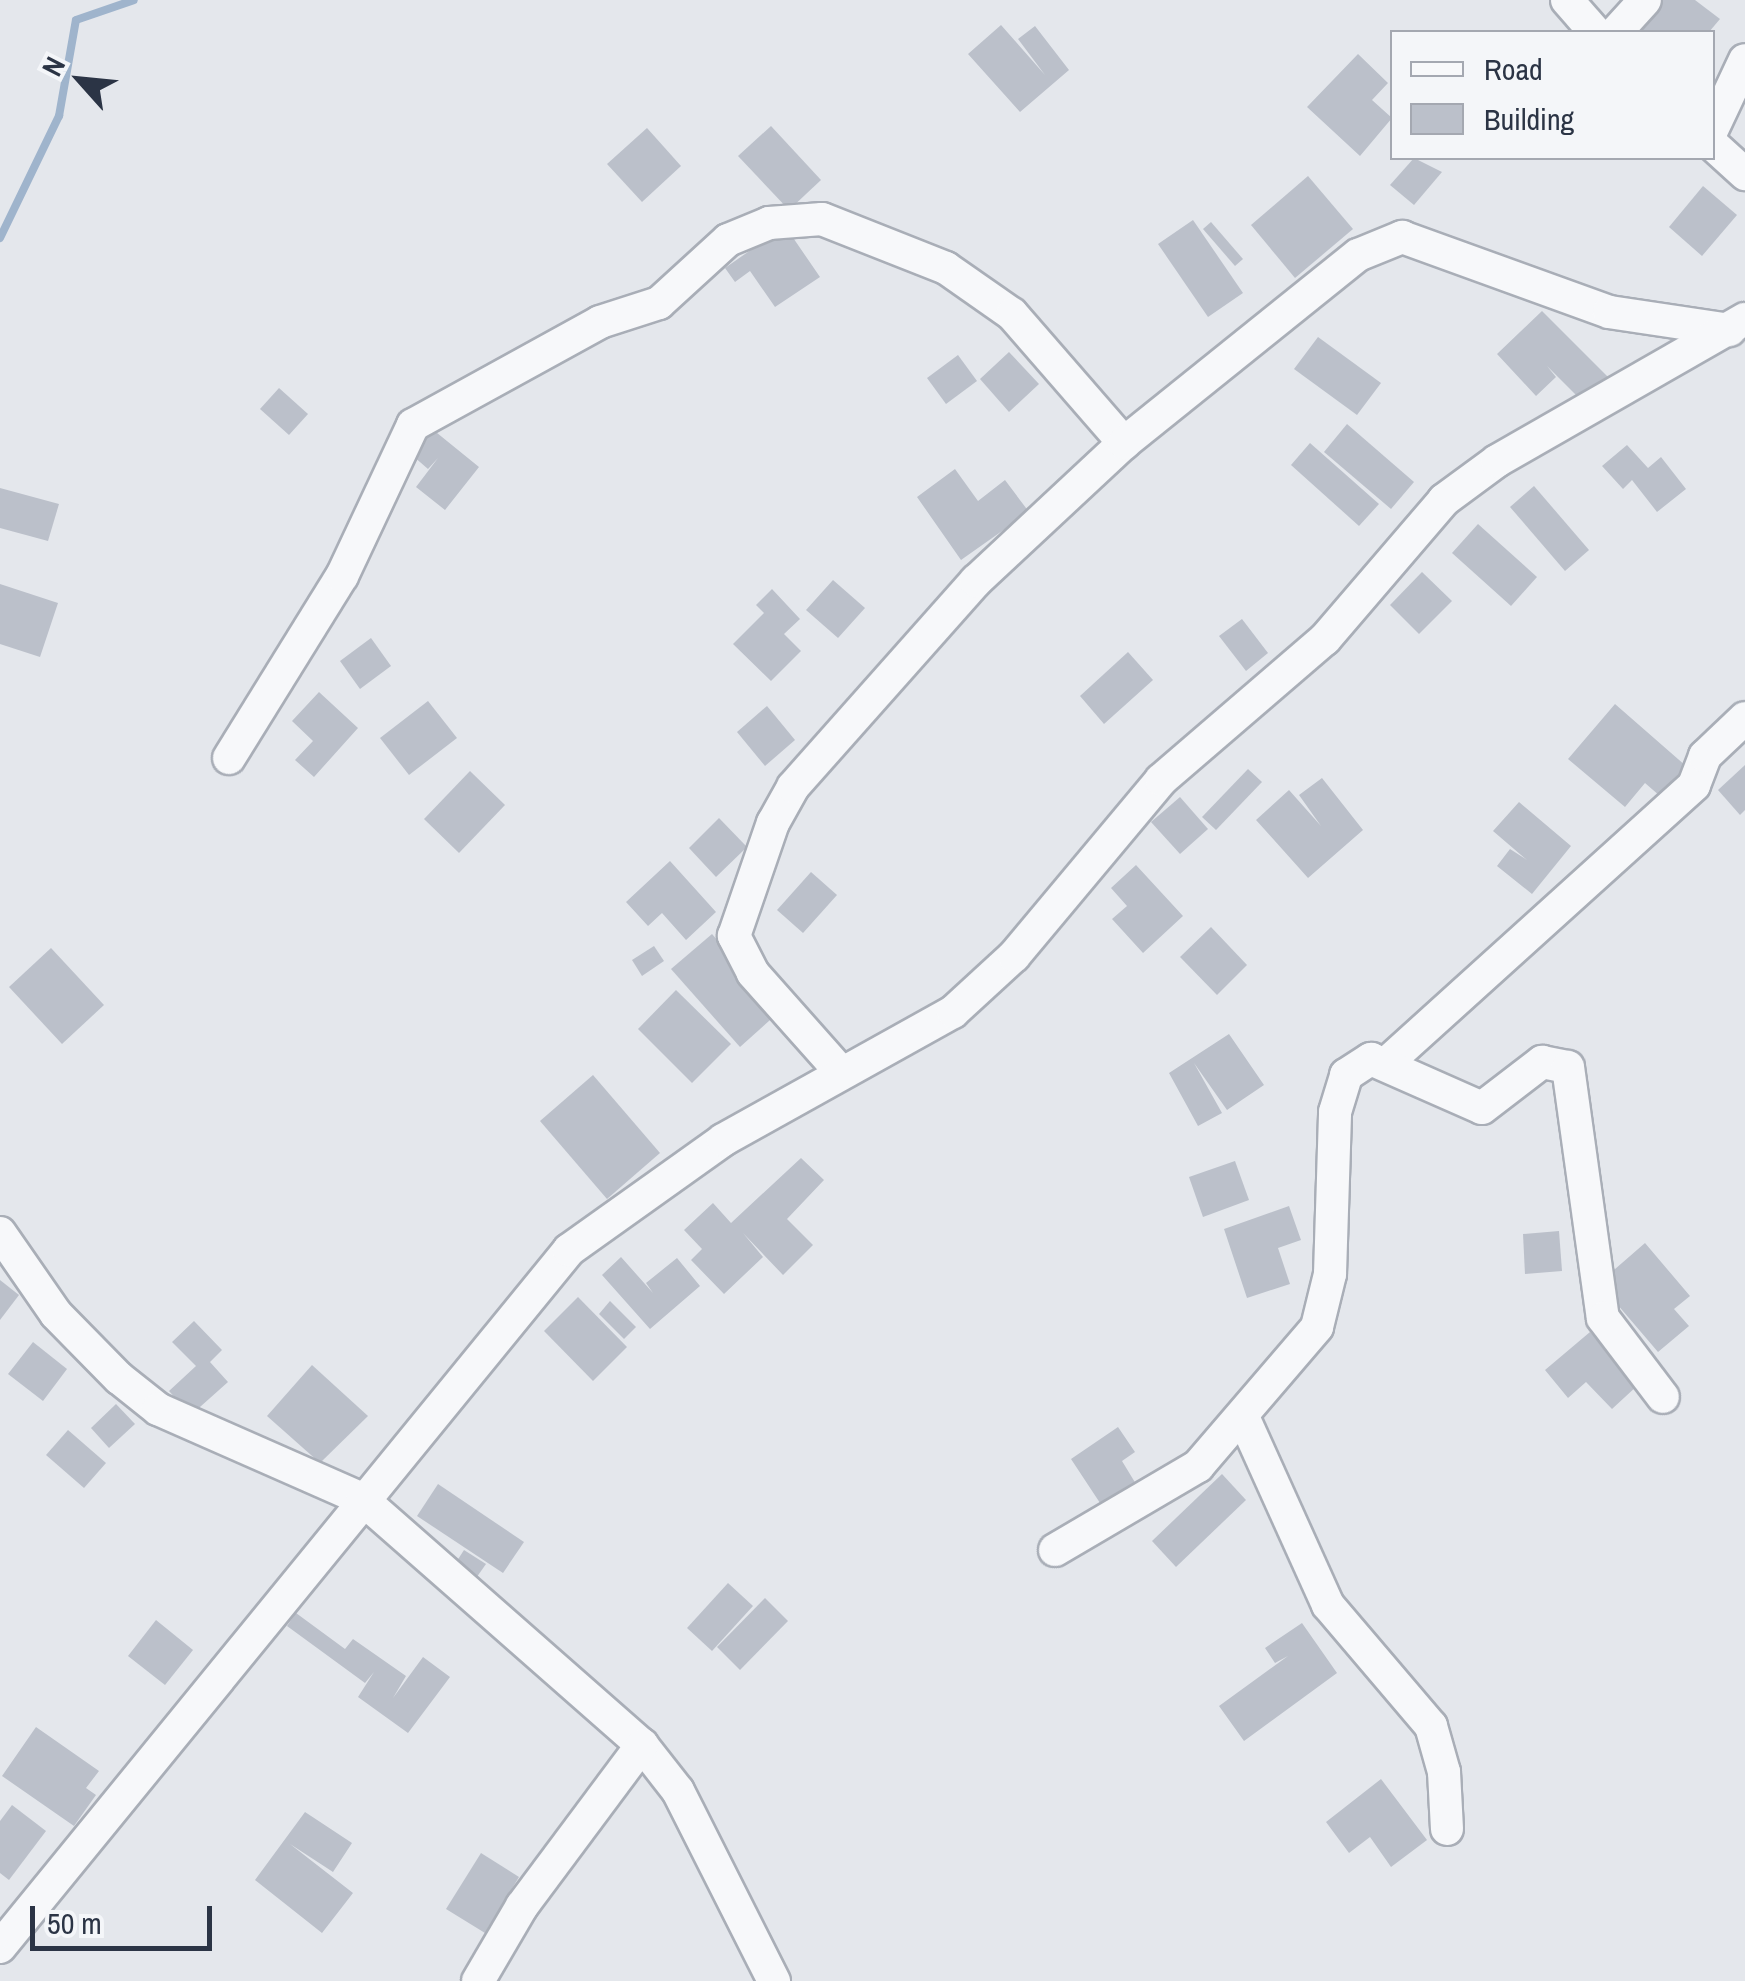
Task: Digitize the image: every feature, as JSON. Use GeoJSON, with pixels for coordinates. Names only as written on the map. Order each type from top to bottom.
{"type":"FeatureCollection","features":[{"type":"Feature","properties":{"kind":"street"},"geometry":{"type":"LineString","coordinates":[[1567,0],[1593,30]]}},
{"type":"Feature","properties":{"kind":"street"},"geometry":{"type":"LineString","coordinates":[[1618,30],[1645,0]]}},
{"type":"Feature","properties":{"kind":"street"},"geometry":{"type":"LineString","coordinates":[[1715,124],[1745,60]]}},
{"type":"Feature","properties":{"kind":"street"},"geometry":{"type":"LineString","coordinates":[[1715,147],[1745,174]]}},
{"type":"Feature","properties":{"kind":"street"},"geometry":{"type":"LineString","coordinates":[[229,758],[342,576],[413,425],[600,322],[659,303],[710,254],[769,223],[822,219],[946,268],[1012,314],[1124,443]]}},
{"type":"Feature","properties":{"kind":"street"},"geometry":{"type":"LineString","coordinates":[[839,1070],[752,973],[734,936],[773,822],[793,787],[976,581],[1124,443],[1358,256],[1402,237],[1609,312],[1737,325]]}},
{"type":"Feature","properties":{"kind":"street"},"geometry":{"type":"LineString","coordinates":[[0,1947],[362,1498],[569,1250],[723,1140],[839,1070],[907,1041],[982,988],[1161,780],[1324,639],[1444,500],[1497,461],[1737,325]]}},
{"type":"Feature","properties":{"kind":"street"},"geometry":{"type":"LineString","coordinates":[[1388,1061],[1694,785],[1705,756],[1745,718]]}},
{"type":"Feature","properties":{"kind":"street"},"geometry":{"type":"LineString","coordinates":[[1055,1550],[1165,1489],[1244,1420],[1317,1327],[1327,1302],[1339,1090],[1356,1063],[1388,1061],[1482,1108],[1542,1062],[1568,1067],[1602,1318],[1663,1397]]}},
{"type":"Feature","properties":{"kind":"street"},"geometry":{"type":"LineString","coordinates":[[0,1232],[56,1314],[158,1409],[362,1498],[642,1745],[678,1791],[774,1981]]}},
{"type":"Feature","properties":{"kind":"street"},"geometry":{"type":"LineString","coordinates":[[1244,1420],[1328,1605],[1431,1726],[1444,1772],[1446,1829]]}},
{"type":"Feature","properties":{"kind":"street"},"geometry":{"type":"LineString","coordinates":[[478,1981],[522,1906],[642,1745]]}},
{"type":"Feature","properties":{"kind":"building"},"geometry":{"type":"Polygon","coordinates":[[[1657,0],[1695,0],[1720,19],[1711,30],[1635,28],[1657,0]]]}},
{"type":"Feature","properties":{"kind":"building"},"geometry":{"type":"Polygon","coordinates":[[[1001,25],[1045,75],[1018,39],[1035,26],[1069,70],[1020,112],[968,54],[1001,25]]]}},
{"type":"Feature","properties":{"kind":"building"},"geometry":{"type":"Polygon","coordinates":[[[1358,54],[1388,83],[1372,100],[1390,120],[1360,156],[1307,107],[1358,54]]]}},
{"type":"Feature","properties":{"kind":"building"},"geometry":{"type":"Polygon","coordinates":[[[771,126],[821,180],[789,210],[738,156],[771,126]]]}},
{"type":"Feature","properties":{"kind":"building"},"geometry":{"type":"Polygon","coordinates":[[[647,128],[681,166],[642,202],[607,164],[647,128]]]}},
{"type":"Feature","properties":{"kind":"building"},"geometry":{"type":"Polygon","coordinates":[[[1412,160],[1442,172],[1414,205],[1390,185],[1412,160]]]}},
{"type":"Feature","properties":{"kind":"building"},"geometry":{"type":"Polygon","coordinates":[[[1308,176],[1353,229],[1295,278],[1251,225],[1308,176]]]}},
{"type":"Feature","properties":{"kind":"building"},"geometry":{"type":"Polygon","coordinates":[[[1703,186],[1737,215],[1702,256],[1669,227],[1703,186]]]}},
{"type":"Feature","properties":{"kind":"building"},"geometry":{"type":"Polygon","coordinates":[[[1193,220],[1243,293],[1208,317],[1158,244],[1193,220]]]}},
{"type":"Feature","properties":{"kind":"building"},"geometry":{"type":"Polygon","coordinates":[[[1211,222],[1243,259],[1235,266],[1203,229],[1211,222]]]}},
{"type":"Feature","properties":{"kind":"building"},"geometry":{"type":"Polygon","coordinates":[[[785,226],[820,277],[775,307],[750,271],[735,282],[725,268],[785,226]]]}},
{"type":"Feature","properties":{"kind":"building"},"geometry":{"type":"Polygon","coordinates":[[[1542,311],[1608,377],[1583,402],[1547,366],[1556,377],[1536,396],[1497,354],[1542,311]]]}},
{"type":"Feature","properties":{"kind":"building"},"geometry":{"type":"Polygon","coordinates":[[[1318,337],[1381,383],[1357,415],[1294,369],[1318,337]]]}},
{"type":"Feature","properties":{"kind":"building"},"geometry":{"type":"Polygon","coordinates":[[[1009,352],[1039,384],[1009,412],[980,379],[1009,352]]]}},
{"type":"Feature","properties":{"kind":"building"},"geometry":{"type":"Polygon","coordinates":[[[958,355],[977,381],[946,404],[927,378],[958,355]]]}},
{"type":"Feature","properties":{"kind":"building"},"geometry":{"type":"Polygon","coordinates":[[[279,388],[308,414],[289,435],[260,409],[279,388]]]}},
{"type":"Feature","properties":{"kind":"building"},"geometry":{"type":"Polygon","coordinates":[[[426,424],[479,467],[445,510],[416,487],[438,458],[428,469],[405,449],[426,424]]]}},
{"type":"Feature","properties":{"kind":"building"},"geometry":{"type":"Polygon","coordinates":[[[1347,424],[1414,482],[1391,509],[1324,452],[1347,424]]]}},
{"type":"Feature","properties":{"kind":"building"},"geometry":{"type":"Polygon","coordinates":[[[1310,443],[1379,504],[1359,526],[1291,465],[1310,443]]]}},
{"type":"Feature","properties":{"kind":"building"},"geometry":{"type":"Polygon","coordinates":[[[1627,445],[1648,468],[1661,457],[1686,489],[1657,512],[1632,480],[1623,489],[1602,466],[1627,445]]]}},
{"type":"Feature","properties":{"kind":"building"},"geometry":{"type":"Polygon","coordinates":[[[955,469],[978,501],[1005,480],[1029,512],[961,560],[917,497],[955,469]]]}},
{"type":"Feature","properties":{"kind":"building"},"geometry":{"type":"Polygon","coordinates":[[[1534,486],[1589,550],[1565,571],[1510,507],[1534,486]]]}},
{"type":"Feature","properties":{"kind":"building"},"geometry":{"type":"Polygon","coordinates":[[[0,488],[59,504],[48,541],[0,528],[0,488]]]}},
{"type":"Feature","properties":{"kind":"building"},"geometry":{"type":"Polygon","coordinates":[[[1478,524],[1537,577],[1511,606],[1452,553],[1478,524]]]}},
{"type":"Feature","properties":{"kind":"building"},"geometry":{"type":"Polygon","coordinates":[[[1422,572],[1452,601],[1419,634],[1390,605],[1422,572]]]}},
{"type":"Feature","properties":{"kind":"building"},"geometry":{"type":"Polygon","coordinates":[[[833,580],[865,608],[838,638],[806,610],[833,580]]]}},
{"type":"Feature","properties":{"kind":"building"},"geometry":{"type":"Polygon","coordinates":[[[0,584],[58,603],[40,657],[0,644],[0,584]]]}},
{"type":"Feature","properties":{"kind":"building"},"geometry":{"type":"Polygon","coordinates":[[[772,589],[800,619],[784,634],[801,651],[771,681],[733,644],[764,613],[756,605],[772,589]]]}},
{"type":"Feature","properties":{"kind":"building"},"geometry":{"type":"Polygon","coordinates":[[[1242,619],[1268,653],[1246,671],[1219,636],[1242,619]]]}},
{"type":"Feature","properties":{"kind":"building"},"geometry":{"type":"Polygon","coordinates":[[[371,638],[391,666],[360,689],[340,661],[371,638]]]}},
{"type":"Feature","properties":{"kind":"building"},"geometry":{"type":"Polygon","coordinates":[[[1128,652],[1153,680],[1104,724],[1080,696],[1128,652]]]}},
{"type":"Feature","properties":{"kind":"building"},"geometry":{"type":"Polygon","coordinates":[[[319,692],[358,728],[314,777],[295,760],[313,741],[292,721],[319,692]]]}},
{"type":"Feature","properties":{"kind":"building"},"geometry":{"type":"Polygon","coordinates":[[[428,701],[457,738],[409,775],[380,738],[428,701]]]}},
{"type":"Feature","properties":{"kind":"building"},"geometry":{"type":"Polygon","coordinates":[[[1615,704],[1694,773],[1668,803],[1645,783],[1625,807],[1568,759],[1615,704]]]}},
{"type":"Feature","properties":{"kind":"building"},"geometry":{"type":"Polygon","coordinates":[[[767,706],[795,740],[765,766],[737,732],[767,706]]]}},
{"type":"Feature","properties":{"kind":"building"},"geometry":{"type":"Polygon","coordinates":[[[1745,765],[1745,810],[1740,815],[1718,790],[1745,765]]]}},
{"type":"Feature","properties":{"kind":"building"},"geometry":{"type":"Polygon","coordinates":[[[1248,769],[1262,782],[1216,830],[1202,817],[1248,769]]]}},
{"type":"Feature","properties":{"kind":"building"},"geometry":{"type":"Polygon","coordinates":[[[470,771],[505,805],[459,853],[424,819],[470,771]]]}},
{"type":"Feature","properties":{"kind":"building"},"geometry":{"type":"Polygon","coordinates":[[[1322,778],[1363,830],[1308,878],[1256,820],[1289,790],[1321,826],[1299,795],[1322,778]]]}},
{"type":"Feature","properties":{"kind":"building"},"geometry":{"type":"Polygon","coordinates":[[[1180,797],[1208,829],[1180,854],[1151,822],[1180,797]]]}},
{"type":"Feature","properties":{"kind":"building"},"geometry":{"type":"Polygon","coordinates":[[[1519,802],[1571,846],[1532,894],[1497,866],[1510,849],[1527,860],[1493,831],[1519,802]]]}},
{"type":"Feature","properties":{"kind":"building"},"geometry":{"type":"Polygon","coordinates":[[[719,818],[747,847],[716,877],[689,848],[719,818]]]}},
{"type":"Feature","properties":{"kind":"building"},"geometry":{"type":"Polygon","coordinates":[[[670,861],[716,912],[686,940],[662,913],[648,926],[626,902],[670,861]]]}},
{"type":"Feature","properties":{"kind":"building"},"geometry":{"type":"Polygon","coordinates":[[[1136,865],[1183,916],[1143,953],[1112,919],[1127,906],[1111,888],[1136,865]]]}},
{"type":"Feature","properties":{"kind":"building"},"geometry":{"type":"Polygon","coordinates":[[[811,872],[837,895],[803,933],[777,910],[811,872]]]}},
{"type":"Feature","properties":{"kind":"building"},"geometry":{"type":"Polygon","coordinates":[[[1211,927],[1247,965],[1217,995],[1180,957],[1211,927]]]}},
{"type":"Feature","properties":{"kind":"building"},"geometry":{"type":"Polygon","coordinates":[[[712,934],[780,1011],[740,1047],[671,969],[712,934]]]}},
{"type":"Feature","properties":{"kind":"building"},"geometry":{"type":"Polygon","coordinates":[[[654,946],[664,961],[642,976],[632,960],[654,946]]]}},
{"type":"Feature","properties":{"kind":"building"},"geometry":{"type":"Polygon","coordinates":[[[51,948],[104,1005],[62,1044],[9,987],[51,948]]]}},
{"type":"Feature","properties":{"kind":"building"},"geometry":{"type":"Polygon","coordinates":[[[676,990],[731,1044],[692,1083],[638,1029],[676,990]]]}},
{"type":"Feature","properties":{"kind":"building"},"geometry":{"type":"Polygon","coordinates":[[[1229,1034],[1264,1085],[1227,1110],[1194,1063],[1222,1113],[1198,1126],[1169,1073],[1229,1034]]]}},
{"type":"Feature","properties":{"kind":"building"},"geometry":{"type":"Polygon","coordinates":[[[593,1075],[660,1153],[607,1199],[540,1121],[593,1075]]]}},
{"type":"Feature","properties":{"kind":"building"},"geometry":{"type":"Polygon","coordinates":[[[801,1158],[824,1180],[787,1219],[813,1245],[783,1275],[743,1233],[763,1257],[724,1294],[691,1260],[702,1249],[684,1230],[713,1203],[731,1223],[801,1158]]]}},
{"type":"Feature","properties":{"kind":"building"},"geometry":{"type":"Polygon","coordinates":[[[1235,1161],[1249,1200],[1203,1217],[1189,1177],[1235,1161]]]}},
{"type":"Feature","properties":{"kind":"building"},"geometry":{"type":"Polygon","coordinates":[[[1289,1206],[1301,1240],[1278,1248],[1290,1284],[1247,1298],[1224,1229],[1289,1206]]]}},
{"type":"Feature","properties":{"kind":"building"},"geometry":{"type":"Polygon","coordinates":[[[1559,1231],[1562,1271],[1525,1274],[1523,1234],[1559,1231]]]}},
{"type":"Feature","properties":{"kind":"building"},"geometry":{"type":"Polygon","coordinates":[[[1645,1243],[1690,1296],[1674,1309],[1689,1326],[1658,1352],[1599,1283],[1645,1243]]]}},
{"type":"Feature","properties":{"kind":"building"},"geometry":{"type":"Polygon","coordinates":[[[621,1257],[653,1293],[646,1283],[677,1258],[700,1286],[650,1329],[602,1275],[621,1257]]]}},
{"type":"Feature","properties":{"kind":"building"},"geometry":{"type":"Polygon","coordinates":[[[0,1280],[19,1295],[0,1320],[0,1280]]]}},
{"type":"Feature","properties":{"kind":"building"},"geometry":{"type":"Polygon","coordinates":[[[578,1297],[627,1347],[593,1381],[544,1331],[578,1297]]]}},
{"type":"Feature","properties":{"kind":"building"},"geometry":{"type":"Polygon","coordinates":[[[610,1301],[636,1327],[624,1339],[599,1314],[610,1301]]]}},
{"type":"Feature","properties":{"kind":"building"},"geometry":{"type":"Polygon","coordinates":[[[194,1321],[222,1350],[210,1362],[228,1382],[191,1415],[169,1391],[196,1366],[172,1342],[194,1321]]]}},
{"type":"Feature","properties":{"kind":"building"},"geometry":{"type":"Polygon","coordinates":[[[1590,1332],[1638,1385],[1612,1409],[1586,1382],[1568,1398],[1545,1370],[1590,1332]]]}},
{"type":"Feature","properties":{"kind":"building"},"geometry":{"type":"Polygon","coordinates":[[[33,1342],[67,1369],[43,1401],[8,1374],[33,1342]]]}},
{"type":"Feature","properties":{"kind":"building"},"geometry":{"type":"Polygon","coordinates":[[[312,1365],[368,1416],[320,1463],[267,1416],[312,1365]]]}},
{"type":"Feature","properties":{"kind":"building"},"geometry":{"type":"Polygon","coordinates":[[[116,1404],[135,1424],[109,1448],[91,1428],[116,1404]]]}},
{"type":"Feature","properties":{"kind":"building"},"geometry":{"type":"Polygon","coordinates":[[[1118,1427],[1135,1452],[1122,1461],[1136,1484],[1102,1506],[1071,1459],[1118,1427]]]}},
{"type":"Feature","properties":{"kind":"building"},"geometry":{"type":"Polygon","coordinates":[[[68,1430],[106,1463],[84,1488],[46,1455],[68,1430]]]}},
{"type":"Feature","properties":{"kind":"building"},"geometry":{"type":"Polygon","coordinates":[[[1222,1474],[1246,1500],[1176,1567],[1152,1541],[1222,1474]]]}},
{"type":"Feature","properties":{"kind":"building"},"geometry":{"type":"Polygon","coordinates":[[[438,1484],[524,1542],[503,1573],[417,1516],[438,1484]]]}},
{"type":"Feature","properties":{"kind":"building"},"geometry":{"type":"Polygon","coordinates":[[[464,1550],[486,1564],[474,1581],[453,1567],[464,1550]]]}},
{"type":"Feature","properties":{"kind":"building"},"geometry":{"type":"Polygon","coordinates":[[[728,1583],[753,1606],[712,1651],[687,1628],[728,1583]]]}},
{"type":"Feature","properties":{"kind":"building"},"geometry":{"type":"Polygon","coordinates":[[[765,1598],[788,1621],[740,1670],[717,1647],[765,1598]]]}},
{"type":"Feature","properties":{"kind":"building"},"geometry":{"type":"Polygon","coordinates":[[[296,1613],[345,1649],[353,1639],[406,1676],[393,1698],[423,1657],[450,1677],[408,1733],[358,1697],[374,1672],[365,1683],[287,1626],[296,1613]]]}},
{"type":"Feature","properties":{"kind":"building"},"geometry":{"type":"Polygon","coordinates":[[[156,1620],[193,1650],[165,1685],[128,1656],[156,1620]]]}},
{"type":"Feature","properties":{"kind":"building"},"geometry":{"type":"Polygon","coordinates":[[[1302,1623],[1337,1673],[1244,1741],[1219,1706],[1288,1656],[1275,1663],[1265,1648],[1302,1623]]]}},
{"type":"Feature","properties":{"kind":"building"},"geometry":{"type":"Polygon","coordinates":[[[36,1727],[99,1771],[86,1788],[96,1795],[74,1826],[2,1776],[36,1727]]]}},
{"type":"Feature","properties":{"kind":"building"},"geometry":{"type":"Polygon","coordinates":[[[1381,1779],[1427,1840],[1391,1867],[1370,1837],[1349,1853],[1326,1822],[1381,1779]]]}},
{"type":"Feature","properties":{"kind":"building"},"geometry":{"type":"Polygon","coordinates":[[[12,1805],[46,1831],[9,1880],[0,1873],[0,1821],[12,1805]]]}},
{"type":"Feature","properties":{"kind":"building"},"geometry":{"type":"Polygon","coordinates":[[[305,1812],[352,1843],[333,1872],[290,1844],[353,1893],[322,1933],[255,1880],[305,1812]]]}},
{"type":"Feature","properties":{"kind":"building"},"geometry":{"type":"Polygon","coordinates":[[[481,1853],[519,1877],[485,1933],[446,1909],[481,1853]]]}},
{"type":"Feature","properties":{"kind":"waterway"},"geometry":{"type":"LineString","coordinates":[[0,238],[59,116],[76,20],[134,0]]}}]}
